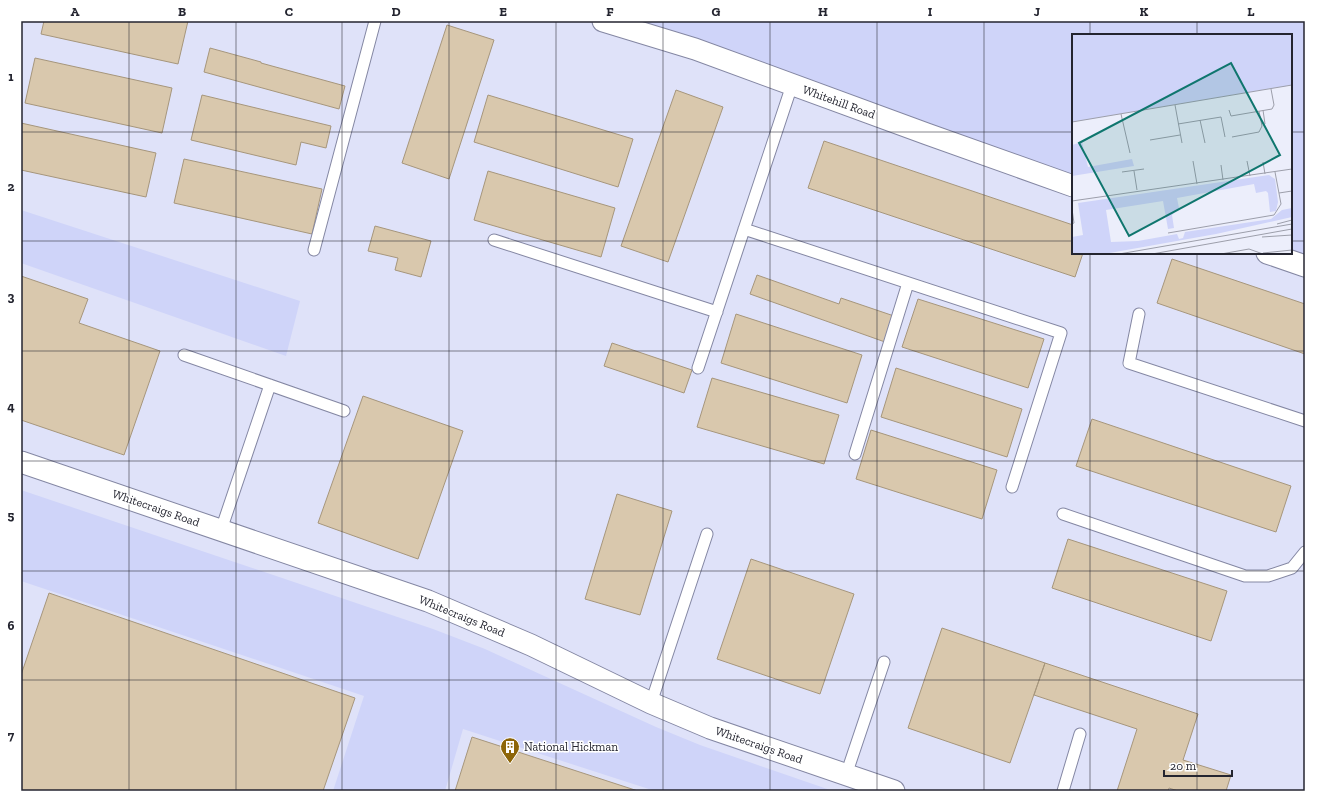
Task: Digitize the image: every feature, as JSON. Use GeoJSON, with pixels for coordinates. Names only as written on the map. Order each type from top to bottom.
{"type":"FeatureCollection","features":[{"type":"Feature","properties":{"kind":"street","name":"Whitehill Road"},"geometry":{"type":"LineString","coordinates":[[603,21],[695,49],[1072,186]]}},
{"type":"Feature","properties":{"kind":"street"},"geometry":{"type":"LineString","coordinates":[[1271,254],[1305,266]]}},
{"type":"Feature","properties":{"kind":"street","name":"Whitecraigs Road"},"geometry":{"type":"LineString","coordinates":[[21,462],[428,601],[531,645],[651,703],[710,728],[894,791]]}},
{"type":"Feature","properties":{"kind":"lane"},"geometry":{"type":"LineString","coordinates":[[314,250],[375,21]]}},
{"type":"Feature","properties":{"kind":"lane"},"geometry":{"type":"LineString","coordinates":[[698,368],[792,85]]}},
{"type":"Feature","properties":{"kind":"lane"},"geometry":{"type":"LineString","coordinates":[[744,229],[1061,333],[1012,487]]}},
{"type":"Feature","properties":{"kind":"lane"},"geometry":{"type":"LineString","coordinates":[[494,240],[717,312]]}},
{"type":"Feature","properties":{"kind":"lane"},"geometry":{"type":"LineString","coordinates":[[855,454],[908,283]]}},
{"type":"Feature","properties":{"kind":"lane"},"geometry":{"type":"LineString","coordinates":[[1139,314],[1129,363],[1305,421]]}},
{"type":"Feature","properties":{"kind":"lane"},"geometry":{"type":"LineString","coordinates":[[184,355],[344,411]]}},
{"type":"Feature","properties":{"kind":"lane"},"geometry":{"type":"LineString","coordinates":[[221,530],[270,385]]}},
{"type":"Feature","properties":{"kind":"lane"},"geometry":{"type":"LineString","coordinates":[[1063,514],[1245,576],[1268,576],[1292,568],[1305,552]]}},
{"type":"Feature","properties":{"kind":"lane"},"geometry":{"type":"LineString","coordinates":[[651,703],[707,534]]}},
{"type":"Feature","properties":{"kind":"lane"},"geometry":{"type":"LineString","coordinates":[[846,774],[884,662]]}},
{"type":"Feature","properties":{"kind":"lane"},"geometry":{"type":"LineString","coordinates":[[1063,791],[1080,734]]}},
{"type":"Feature","properties":{"kind":"shaded area"},"geometry":{"type":"Polygon","coordinates":[[[21,21],[608,21],[1072,179],[1072,254],[1292,254],[1305,258],[1305,791],[21,791],[21,21]]]}},
{"type":"Feature","properties":{"kind":"shaded area"},"geometry":{"type":"Polygon","coordinates":[[[603,21],[1305,21],[1305,266],[1292,254],[1292,34],[1072,34],[1072,186],[603,21]]]}},
{"type":"Feature","properties":{"kind":"shaded area"},"geometry":{"type":"Polygon","coordinates":[[[21,210],[300,301],[286,356],[21,263],[21,210]]]}},
{"type":"Feature","properties":{"kind":"shaded area"},"geometry":{"type":"Polygon","coordinates":[[[21,490],[433,629],[485,649],[656,727],[700,745],[833,791],[655,791],[463,729],[445,791],[333,791],[364,696],[21,581],[21,490]]]}},
{"type":"Feature","properties":{"kind":"building"},"geometry":{"type":"Polygon","coordinates":[[[44,21],[188,21],[178,64],[41,34],[44,21]]]}},
{"type":"Feature","properties":{"kind":"building"},"geometry":{"type":"Polygon","coordinates":[[[447,25],[494,40],[449,179],[402,163],[447,25]]]}},
{"type":"Feature","properties":{"kind":"building"},"geometry":{"type":"Polygon","coordinates":[[[210,48],[345,86],[339,109],[204,72],[210,48]]]}},
{"type":"Feature","properties":{"kind":"building"},"geometry":{"type":"Polygon","coordinates":[[[35,58],[172,88],[162,133],[25,103],[35,58]]]}},
{"type":"Feature","properties":{"kind":"building"},"geometry":{"type":"Polygon","coordinates":[[[676,90],[723,107],[668,262],[621,246],[676,90]]]}},
{"type":"Feature","properties":{"kind":"building"},"geometry":{"type":"Polygon","coordinates":[[[202,95],[331,126],[326,148],[301,142],[296,165],[191,140],[202,95]]]}},
{"type":"Feature","properties":{"kind":"building"},"geometry":{"type":"Polygon","coordinates":[[[488,95],[633,139],[618,187],[474,142],[488,95]]]}},
{"type":"Feature","properties":{"kind":"building"},"geometry":{"type":"Polygon","coordinates":[[[21,123],[156,153],[146,197],[21,170],[21,123]]]}},
{"type":"Feature","properties":{"kind":"building"},"geometry":{"type":"Polygon","coordinates":[[[824,141],[1072,225],[1072,254],[1083,254],[1075,277],[808,188],[824,141]]]}},
{"type":"Feature","properties":{"kind":"building"},"geometry":{"type":"Polygon","coordinates":[[[184,159],[322,189],[312,234],[174,203],[184,159]]]}},
{"type":"Feature","properties":{"kind":"building"},"geometry":{"type":"Polygon","coordinates":[[[488,171],[615,208],[601,257],[474,220],[488,171]]]}},
{"type":"Feature","properties":{"kind":"building"},"geometry":{"type":"Polygon","coordinates":[[[375,226],[431,241],[421,277],[395,270],[398,258],[368,251],[375,226]]]}},
{"type":"Feature","properties":{"kind":"building"},"geometry":{"type":"Polygon","coordinates":[[[1172,259],[1305,304],[1305,354],[1157,303],[1172,259]]]}},
{"type":"Feature","properties":{"kind":"building"},"geometry":{"type":"Polygon","coordinates":[[[757,275],[839,304],[841,298],[894,316],[885,342],[750,294],[757,275]]]}},
{"type":"Feature","properties":{"kind":"building"},"geometry":{"type":"Polygon","coordinates":[[[21,276],[88,299],[79,323],[160,351],[124,455],[21,420],[21,276]]]}},
{"type":"Feature","properties":{"kind":"building"},"geometry":{"type":"Polygon","coordinates":[[[918,299],[1044,339],[1028,388],[902,347],[918,299]]]}},
{"type":"Feature","properties":{"kind":"building"},"geometry":{"type":"Polygon","coordinates":[[[736,314],[862,355],[847,403],[721,363],[736,314]]]}},
{"type":"Feature","properties":{"kind":"building"},"geometry":{"type":"Polygon","coordinates":[[[612,343],[692,370],[684,393],[604,366],[612,343]]]}},
{"type":"Feature","properties":{"kind":"building"},"geometry":{"type":"Polygon","coordinates":[[[896,368],[1022,409],[1007,457],[881,417],[896,368]]]}},
{"type":"Feature","properties":{"kind":"building"},"geometry":{"type":"Polygon","coordinates":[[[712,378],[839,415],[824,464],[697,427],[712,378]]]}},
{"type":"Feature","properties":{"kind":"building"},"geometry":{"type":"Polygon","coordinates":[[[363,396],[463,431],[418,559],[318,523],[363,396]]]}},
{"type":"Feature","properties":{"kind":"building"},"geometry":{"type":"Polygon","coordinates":[[[1092,419],[1291,486],[1276,532],[1076,466],[1092,419]]]}},
{"type":"Feature","properties":{"kind":"building"},"geometry":{"type":"Polygon","coordinates":[[[871,430],[997,470],[982,519],[856,479],[871,430]]]}},
{"type":"Feature","properties":{"kind":"building"},"geometry":{"type":"Polygon","coordinates":[[[617,494],[672,511],[640,615],[585,599],[617,494]]]}},
{"type":"Feature","properties":{"kind":"building"},"geometry":{"type":"Polygon","coordinates":[[[1068,539],[1227,591],[1211,641],[1052,588],[1068,539]]]}},
{"type":"Feature","properties":{"kind":"building"},"geometry":{"type":"Polygon","coordinates":[[[751,559],[854,594],[820,694],[717,659],[751,559]]]}},
{"type":"Feature","properties":{"kind":"building"},"geometry":{"type":"Polygon","coordinates":[[[49,593],[355,698],[323,791],[21,791],[21,675],[49,593]]]}},
{"type":"Feature","properties":{"kind":"building"},"geometry":{"type":"Polygon","coordinates":[[[942,628],[1045,663],[1010,763],[908,728],[942,628]]]}},
{"type":"Feature","properties":{"kind":"building"},"geometry":{"type":"Polygon","coordinates":[[[1045,663],[1198,714],[1183,760],[1231,775],[1226,791],[1178,791],[1169,788],[1168,791],[1117,791],[1137,729],[1034,695],[1045,663]]]}},
{"type":"Feature","properties":{"kind":"building","name":"National Hickman"},"geometry":{"type":"Polygon","coordinates":[[[472,737],[638,791],[455,791],[472,737]]]}},
{"type":"Feature","properties":{"kind":"place","name":"National Hickman"},"geometry":{"type":"Point","coordinates":[510,764]}}]}
